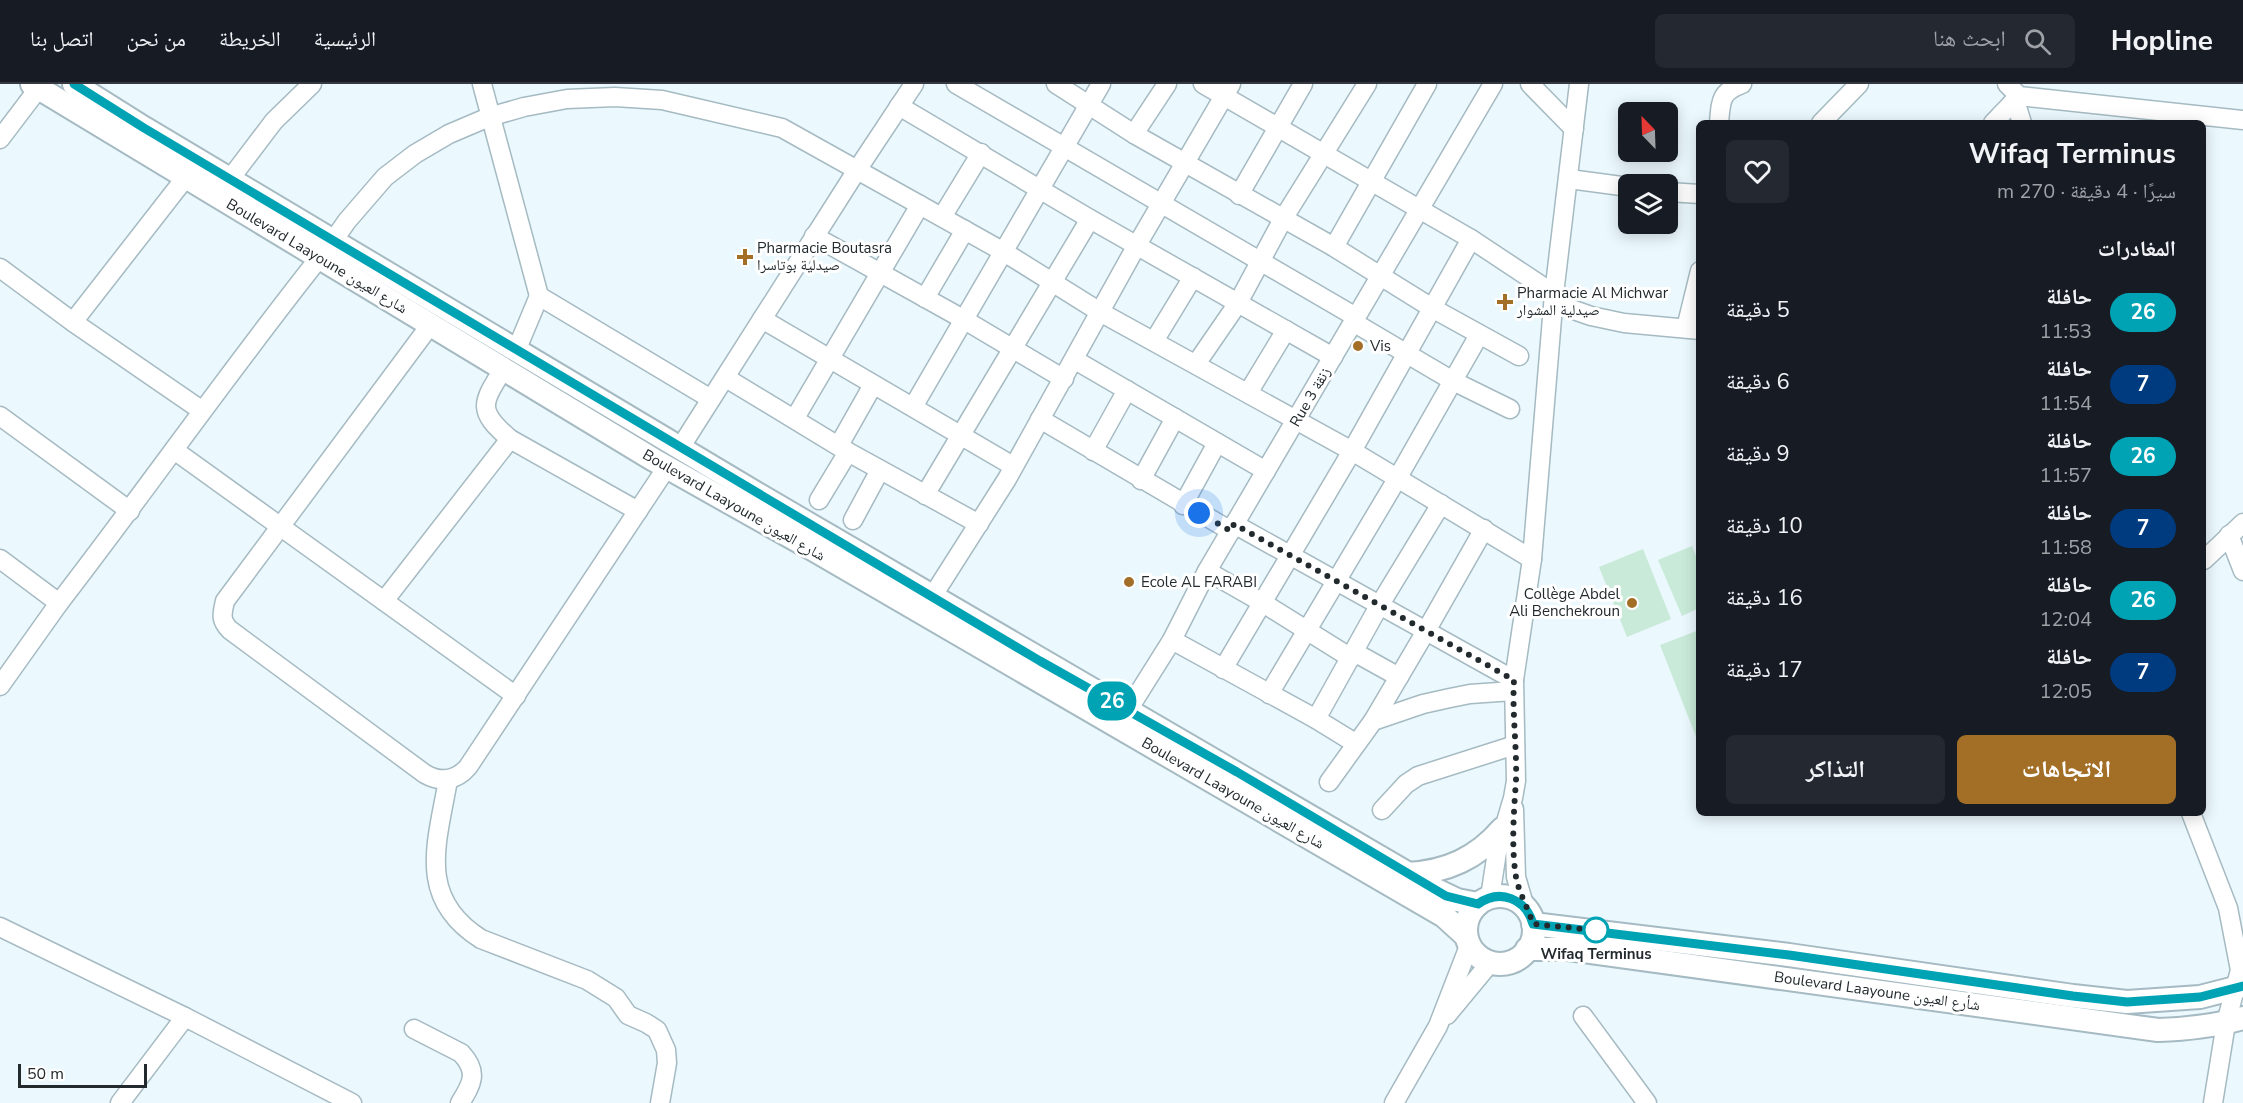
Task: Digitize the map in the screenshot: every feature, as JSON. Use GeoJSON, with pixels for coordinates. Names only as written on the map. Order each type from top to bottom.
{"type":"FeatureCollection","features":[{"type":"Feature","properties":{"kind":"street","name":"Boulevard Laayoune شارع العيون"},"geometry":{"type":"LineString","coordinates":[[74,84],[230,180],[431,324],[510,360],[680,448],[1446,896],[1484,901]]}},
{"type":"Feature","properties":{"kind":"street"},"geometry":{"type":"LineString","coordinates":[[230,180],[274,121],[312,84]]}},
{"type":"Feature","properties":{"kind":"street"},"geometry":{"type":"LineString","coordinates":[[482,84],[489,117],[539,296],[510,360],[487,393],[486,408],[492,424],[510,439],[638,511]]}},
{"type":"Feature","properties":{"kind":"street"},"geometry":{"type":"LineString","coordinates":[[662,100],[672,84]]}},
{"type":"Feature","properties":{"kind":"street"},"geometry":{"type":"LineString","coordinates":[[680,448],[856,170],[914,84]]}},
{"type":"Feature","properties":{"kind":"street"},"geometry":{"type":"LineString","coordinates":[[956,84],[1162,202],[1453,381],[1510,409]]}},
{"type":"Feature","properties":{"kind":"street"},"geometry":{"type":"LineString","coordinates":[[1056,84],[1134,134],[1239,195],[1334,246],[1432,308],[1519,356]]}},
{"type":"Feature","properties":{"kind":"street"},"geometry":{"type":"LineString","coordinates":[[913,407],[1101,84]]}},
{"type":"Feature","properties":{"kind":"street"},"geometry":{"type":"LineString","coordinates":[[1134,134],[1167,84]]}},
{"type":"Feature","properties":{"kind":"street"},"geometry":{"type":"LineString","coordinates":[[1203,84],[1227,91],[1278,129],[1471,239],[1554,294],[1571,309],[1591,316],[1624,322],[1693,329],[1696,304]]}},
{"type":"Feature","properties":{"kind":"street"},"geometry":{"type":"LineString","coordinates":[[1239,195],[1303,84]]}},
{"type":"Feature","properties":{"kind":"street"},"geometry":{"type":"LineString","coordinates":[[1196,364],[1238,303],[1283,219],[1367,84]]}},
{"type":"Feature","properties":{"kind":"street"},"geometry":{"type":"LineString","coordinates":[[1334,246],[1427,84]]}},
{"type":"Feature","properties":{"kind":"street","name":"Rue 3 زنقة"},"geometry":{"type":"LineString","coordinates":[[1128,710],[1172,640],[1207,571],[1492,84]]}},
{"type":"Feature","properties":{"kind":"street"},"geometry":{"type":"LineString","coordinates":[[1530,84],[1574,129]]}},
{"type":"Feature","properties":{"kind":"street"},"geometry":{"type":"LineString","coordinates":[[1438,1026],[1467,941],[1468,918],[1484,901],[1516,781],[1514,685],[1532,559],[1554,294],[1580,84]]}},
{"type":"Feature","properties":{"kind":"street"},"geometry":{"type":"LineString","coordinates":[[1719,120],[1722,98],[1729,89],[1743,84]]}},
{"type":"Feature","properties":{"kind":"street"},"geometry":{"type":"LineString","coordinates":[[1824,120],[1859,84]]}},
{"type":"Feature","properties":{"kind":"street","name":"Boulevard Laayoune شارع العيون"},"geometry":{"type":"LineString","coordinates":[[35,86],[186,177],[327,249],[510,360],[667,467],[1444,916],[1467,941]]}},
{"type":"Feature","properties":{"kind":"street"},"geometry":{"type":"LineString","coordinates":[[0,140],[35,86]]}},
{"type":"Feature","properties":{"kind":"street"},"geometry":{"type":"LineString","coordinates":[[932,597],[1007,479],[1137,245],[1227,91]]}},
{"type":"Feature","properties":{"kind":"street"},"geometry":{"type":"LineString","coordinates":[[2013,94],[2243,120]]}},
{"type":"Feature","properties":{"kind":"street"},"geometry":{"type":"LineString","coordinates":[[1995,120],[2013,94]]}},
{"type":"Feature","properties":{"kind":"street"},"geometry":{"type":"LineString","coordinates":[[2013,94],[2021,120]]}},
{"type":"Feature","properties":{"kind":"street"},"geometry":{"type":"LineString","coordinates":[[0,686],[59,603],[130,511],[201,410],[347,221],[386,177],[432,144],[489,117],[524,107],[567,99],[615,97],[662,100],[782,128],[1004,252],[1100,312],[1352,451],[1532,559]]}},
{"type":"Feature","properties":{"kind":"street"},"geometry":{"type":"LineString","coordinates":[[899,106],[1090,219],[1333,357]]}},
{"type":"Feature","properties":{"kind":"street"},"geometry":{"type":"LineString","coordinates":[[942,217],[981,153]]}},
{"type":"Feature","properties":{"kind":"street"},"geometry":{"type":"LineString","coordinates":[[74,322],[186,177]]}},
{"type":"Feature","properties":{"kind":"street"},"geometry":{"type":"LineString","coordinates":[[1569,179],[1618,186]]}},
{"type":"Feature","properties":{"kind":"street"},"geometry":{"type":"LineString","coordinates":[[1678,193],[1696,195]]}},
{"type":"Feature","properties":{"kind":"street"},"geometry":{"type":"LineString","coordinates":[[795,418],[920,205]]}},
{"type":"Feature","properties":{"kind":"street"},"geometry":{"type":"LineString","coordinates":[[925,495],[1090,219]]}},
{"type":"Feature","properties":{"kind":"street"},"geometry":{"type":"LineString","coordinates":[[925,298],[965,230]]}},
{"type":"Feature","properties":{"kind":"street"},"geometry":{"type":"LineString","coordinates":[[814,236],[1014,348],[1064,379]]}},
{"type":"Feature","properties":{"kind":"street"},"geometry":{"type":"LineString","coordinates":[[1223,669],[1352,451],[1471,239]]}},
{"type":"Feature","properties":{"kind":"street"},"geometry":{"type":"LineString","coordinates":[[0,268],[201,410]]}},
{"type":"Feature","properties":{"kind":"street"},"geometry":{"type":"LineString","coordinates":[[1154,341],[1193,277]]}},
{"type":"Feature","properties":{"kind":"street"},"geometry":{"type":"LineString","coordinates":[[539,296],[711,399]]}},
{"type":"Feature","properties":{"kind":"street"},"geometry":{"type":"LineString","coordinates":[[762,320],[1013,466]]}},
{"type":"Feature","properties":{"kind":"street"},"geometry":{"type":"LineString","coordinates":[[431,324],[225,601],[222,612],[223,624],[415,768],[432,778],[448,780],[456,778],[468,767],[667,467]]}},
{"type":"Feature","properties":{"kind":"street"},"geometry":{"type":"LineString","coordinates":[[1248,393],[1286,330]]}},
{"type":"Feature","properties":{"kind":"street"},"geometry":{"type":"LineString","coordinates":[[1269,694],[1305,630],[1397,479],[1479,335]]}},
{"type":"Feature","properties":{"kind":"street"},"geometry":{"type":"LineString","coordinates":[[1075,360],[1266,471]]}},
{"type":"Feature","properties":{"kind":"street"},"geometry":{"type":"LineString","coordinates":[[726,378],[880,470],[979,524]]}},
{"type":"Feature","properties":{"kind":"street"},"geometry":{"type":"LineString","coordinates":[[819,500],[873,385]]}},
{"type":"Feature","properties":{"kind":"street"},"geometry":{"type":"LineString","coordinates":[[1093,452],[1127,390]]}},
{"type":"Feature","properties":{"kind":"street"},"geometry":{"type":"LineString","coordinates":[[0,416],[130,511]]}},
{"type":"Feature","properties":{"kind":"street"},"geometry":{"type":"LineString","coordinates":[[1140,480],[1176,418]]}},
{"type":"Feature","properties":{"kind":"street"},"geometry":{"type":"LineString","coordinates":[[1040,419],[1183,505],[1290,555],[1426,631],[1514,685]]}},
{"type":"Feature","properties":{"kind":"street"},"geometry":{"type":"LineString","coordinates":[[384,601],[510,439]]}},
{"type":"Feature","properties":{"kind":"street"},"geometry":{"type":"LineString","coordinates":[[1183,505],[1217,442]]}},
{"type":"Feature","properties":{"kind":"street"},"geometry":{"type":"LineString","coordinates":[[174,450],[516,696]]}},
{"type":"Feature","properties":{"kind":"street"},"geometry":{"type":"LineString","coordinates":[[853,520],[880,470]]}},
{"type":"Feature","properties":{"kind":"street"},"geometry":{"type":"LineString","coordinates":[[1316,719],[1379,606],[1441,504]]}},
{"type":"Feature","properties":{"kind":"street"},"geometry":{"type":"LineString","coordinates":[[2206,558],[2243,523]]}},
{"type":"Feature","properties":{"kind":"street"},"geometry":{"type":"LineString","coordinates":[[1329,782],[1373,721],[1484,529]]}},
{"type":"Feature","properties":{"kind":"street"},"geometry":{"type":"LineString","coordinates":[[2229,535],[2243,572]]}},
{"type":"Feature","properties":{"kind":"street"},"geometry":{"type":"LineString","coordinates":[[0,559],[59,603]]}},
{"type":"Feature","properties":{"kind":"street"},"geometry":{"type":"LineString","coordinates":[[1207,571],[1305,630],[1399,677]]}},
{"type":"Feature","properties":{"kind":"street"},"geometry":{"type":"LineString","coordinates":[[1172,640],[1355,743]]}},
{"type":"Feature","properties":{"kind":"street"},"geometry":{"type":"LineString","coordinates":[[1373,721],[1423,704],[1514,685]]}},
{"type":"Feature","properties":{"kind":"street"},"geometry":{"type":"LineString","coordinates":[[1382,810],[1406,784],[1418,776],[1515,745]]}},
{"type":"Feature","properties":{"kind":"street"},"geometry":{"type":"LineString","coordinates":[[448,780],[437,843],[436,867],[441,898],[450,912],[467,930],[481,939],[587,980],[616,998],[628,1016],[657,1030],[666,1050],[667,1063],[660,1103]]}},
{"type":"Feature","properties":{"kind":"street"},"geometry":{"type":"LineString","coordinates":[[1467,941],[1478,956],[1491,963],[1502,964],[1514,960],[1527,949],[1532,937],[1529,916],[1516,877],[1513,798]]}},
{"type":"Feature","properties":{"kind":"street"},"geometry":{"type":"LineString","coordinates":[[2191,816],[2236,906],[2239,987],[2234,1020],[2213,1103]]}},
{"type":"Feature","properties":{"kind":"street"},"geometry":{"type":"LineString","coordinates":[[1407,874],[1460,863],[1482,850],[1502,829]]}},
{"type":"Feature","properties":{"kind":"street"},"geometry":{"type":"LineString","coordinates":[[1484,901],[1503,896],[1515,899],[1529,916]]}},
{"type":"Feature","properties":{"kind":"street","name":"Boulevard Laayoune شأرع العيون"},"geometry":{"type":"LineString","coordinates":[[1529,916],[2127,1002],[2200,997],[2239,987]]}},
{"type":"Feature","properties":{"kind":"street"},"geometry":{"type":"LineString","coordinates":[[0,927],[185,1017],[352,1103]]}},
{"type":"Feature","properties":{"kind":"street","name":"Boulevard Laayoune شأرع العيون"},"geometry":{"type":"LineString","coordinates":[[1527,949],[1569,949],[2158,1030],[2186,1029],[2234,1020]]}},
{"type":"Feature","properties":{"kind":"street"},"geometry":{"type":"LineString","coordinates":[[1394,1103],[1438,1026],[1491,963]]}},
{"type":"Feature","properties":{"kind":"street"},"geometry":{"type":"LineString","coordinates":[[1583,1016],[1647,1103]]}},
{"type":"Feature","properties":{"kind":"street"},"geometry":{"type":"LineString","coordinates":[[120,1103],[185,1017]]}},
{"type":"Feature","properties":{"kind":"street"},"geometry":{"type":"LineString","coordinates":[[414,1029],[461,1053],[470,1064],[471,1085],[460,1103]]}},
{"type":"Feature","properties":{"kind":"green space"},"geometry":{"type":"Polygon","coordinates":[[[1692,546],[1696,556],[1696,609],[1682,616],[1658,560],[1692,546]]]}},
{"type":"Feature","properties":{"kind":"green space"},"geometry":{"type":"Polygon","coordinates":[[[1643,549],[1671,619],[1627,637],[1599,567],[1643,549]]]}},
{"type":"Feature","properties":{"kind":"green space"},"geometry":{"type":"Polygon","coordinates":[[[1696,631],[1696,736],[1660,645],[1696,631]]]}},
{"type":"Feature","properties":{"kind":"bus line","name":"26"},"geometry":{"type":"LineString","coordinates":[[74,84],[778,506],[1446,896],[1478,904],[1490,897],[1503,896],[1515,899],[1526,908],[1533,924],[1789,955],[2073,996],[2127,1002],[2200,997],[2243,986]]}},
{"type":"Feature","properties":{"kind":"place","name":"Pharmacie Boutasra صيدلية بوتاسرا"},"geometry":{"type":"Point","coordinates":[745,257]}},
{"type":"Feature","properties":{"kind":"place","name":"Pharmacie Al Michwar صيدلية المشوار"},"geometry":{"type":"Point","coordinates":[1505,302]}},
{"type":"Feature","properties":{"kind":"place","name":"Vis"},"geometry":{"type":"Point","coordinates":[1358,346]}},
{"type":"Feature","properties":{"kind":"place","name":"Ecole AL FARABI"},"geometry":{"type":"Point","coordinates":[1129,582]}},
{"type":"Feature","properties":{"kind":"place","name":"Collège Abdel Ali Benchekroun"},"geometry":{"type":"Point","coordinates":[1632,603]}},
{"type":"Feature","properties":{"kind":"place","name":"Wifaq Terminus"},"geometry":{"type":"Point","coordinates":[1596,930]}},
{"type":"Feature","properties":{"kind":"route"},"geometry":{"type":"LineString","coordinates":[[1199,513],[1231,531],[1234,524],[1514,680],[1516,781],[1513,798],[1516,877],[1526,908],[1533,924],[1602,931],[1596,930]]}}]}
